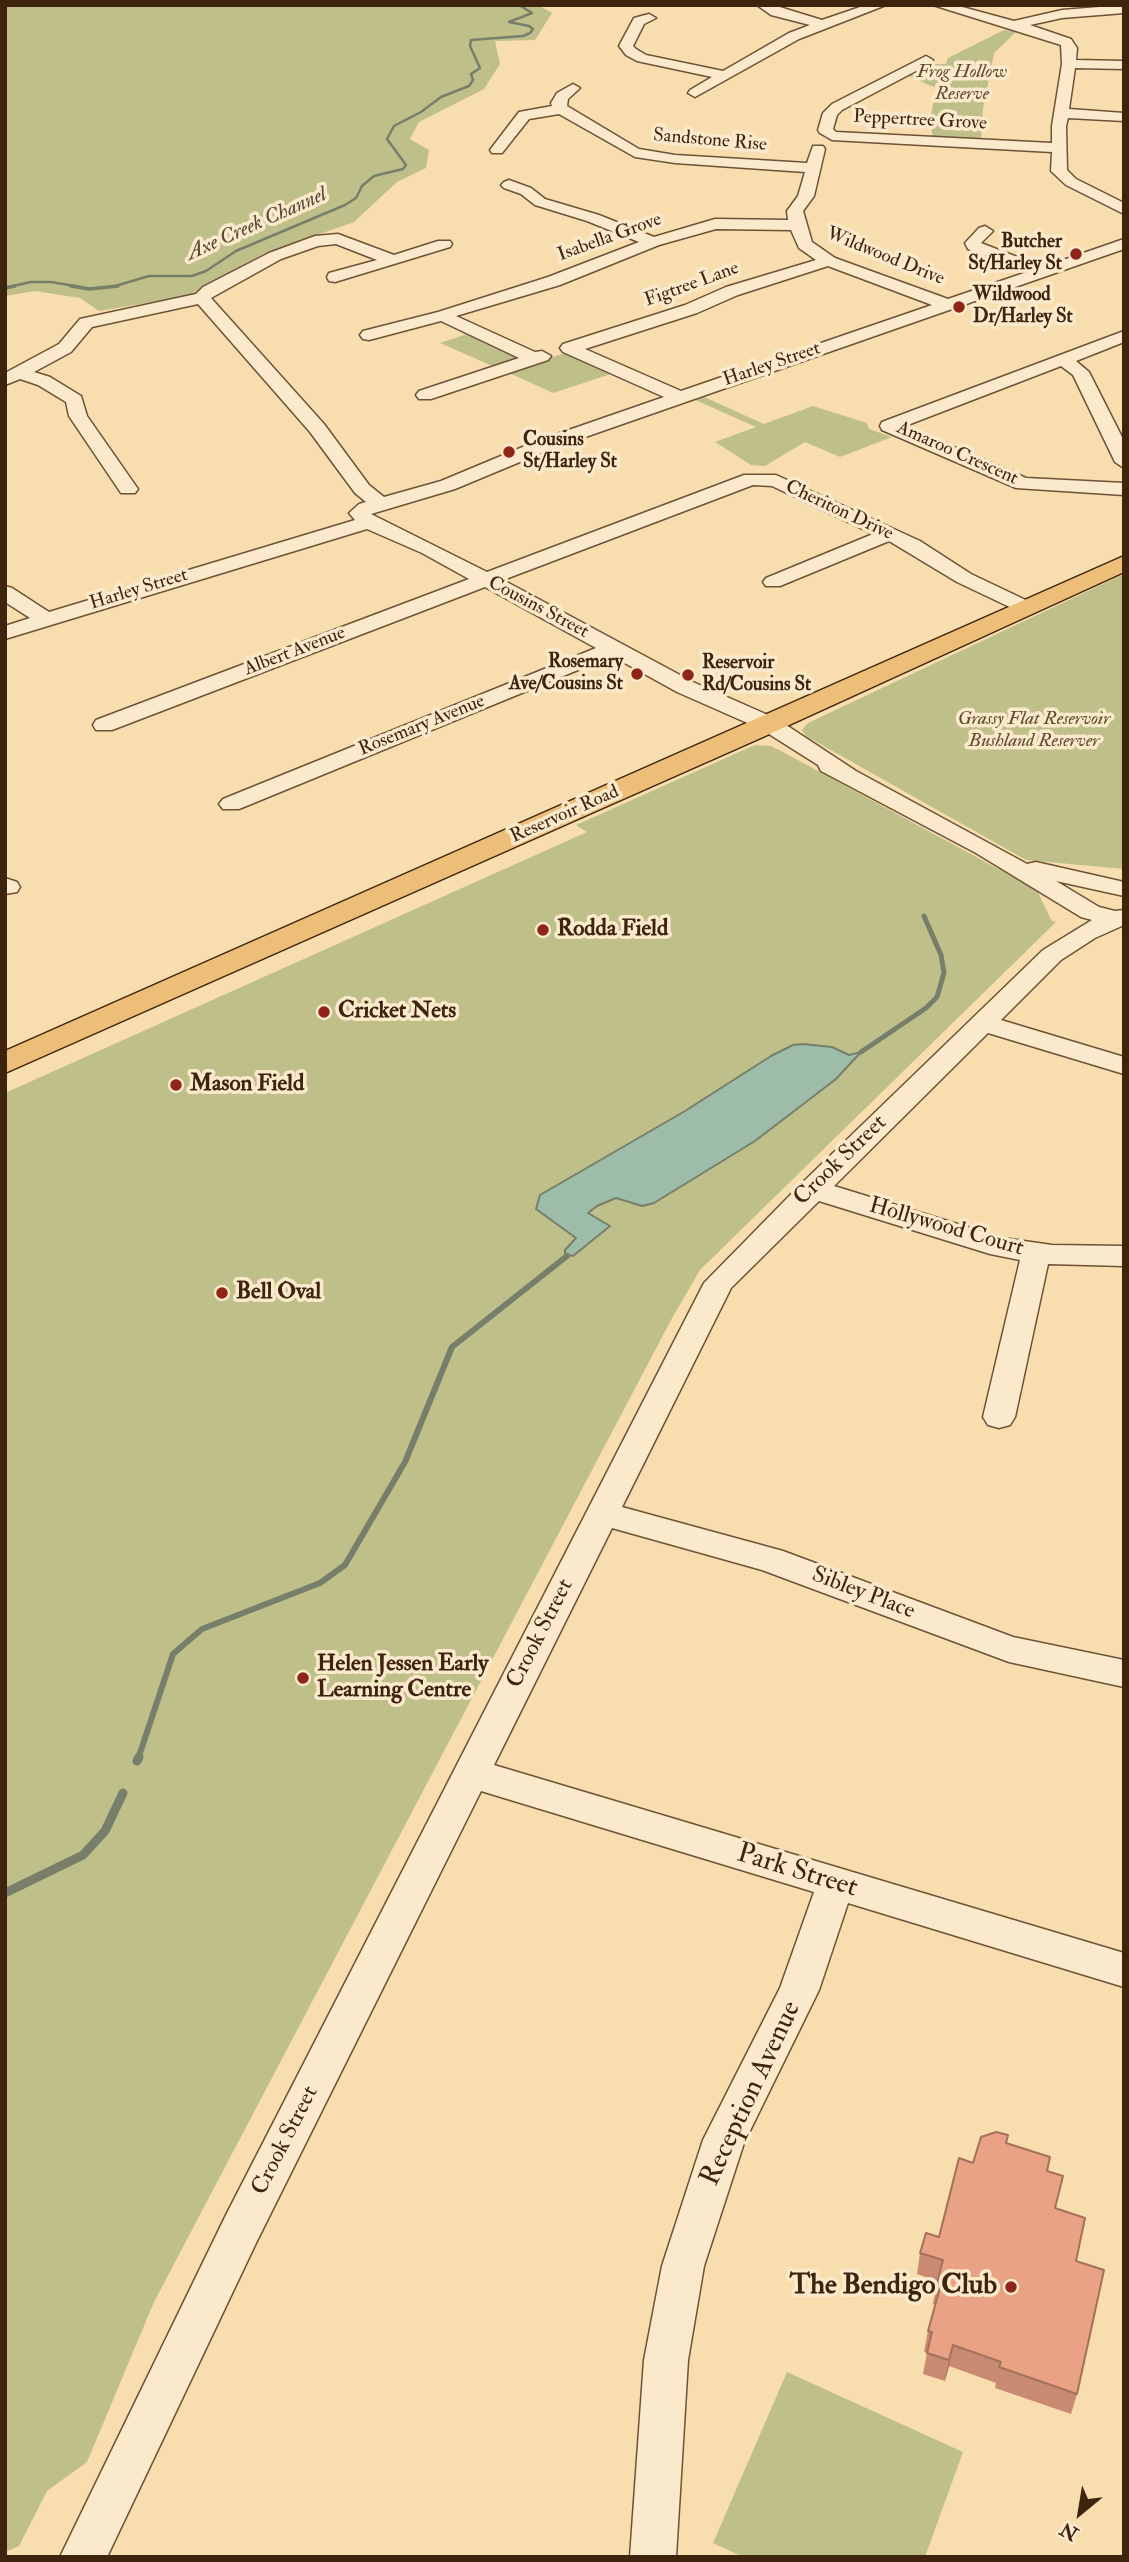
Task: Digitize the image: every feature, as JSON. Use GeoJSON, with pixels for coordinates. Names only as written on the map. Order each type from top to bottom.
{"type":"FeatureCollection","features":[{"type":"Feature","properties":{"kind":"main road","name":"Reservoir Road"},"geometry":{"type":"LineString","coordinates":[[5,1063],[761,728],[1124,563]]}},
{"type":"Feature","properties":{"kind":"street"},"geometry":{"type":"LineString","coordinates":[[762,5],[796,18],[823,24]]}},
{"type":"Feature","properties":{"kind":"street"},"geometry":{"type":"LineString","coordinates":[[695,93],[782,43],[823,24],[880,5]]}},
{"type":"Feature","properties":{"kind":"street"},"geometry":{"type":"LineString","coordinates":[[939,5],[1066,42],[1070,48],[1069,64],[1058,148],[1058,168],[1062,175],[1124,209]]}},
{"type":"Feature","properties":{"kind":"street"},"geometry":{"type":"LineString","coordinates":[[1015,25],[1062,14],[1124,9]]}},
{"type":"Feature","properties":{"kind":"street"},"geometry":{"type":"LineString","coordinates":[[649,18],[639,21],[626,46],[631,52],[642,58],[725,76]]}},
{"type":"Feature","properties":{"kind":"street","name":"Peppertree Grove"},"geometry":{"type":"LineString","coordinates":[[928,59],[837,107],[830,113],[824,127],[832,136],[1058,148]]}},
{"type":"Feature","properties":{"kind":"street"},"geometry":{"type":"LineString","coordinates":[[1069,64],[1124,65]]}},
{"type":"Feature","properties":{"kind":"street"},"geometry":{"type":"LineString","coordinates":[[497,150],[524,116],[561,109],[558,103],[562,96],[573,88]]}},
{"type":"Feature","properties":{"kind":"street","name":"Sandstone Rise"},"geometry":{"type":"LineString","coordinates":[[561,109],[635,153],[675,159],[812,168]]}},
{"type":"Feature","properties":{"kind":"street"},"geometry":{"type":"LineString","coordinates":[[1062,113],[1124,117]]}},
{"type":"Feature","properties":{"kind":"street","name":"Wildwood Drive"},"geometry":{"type":"LineString","coordinates":[[832,136],[820,143],[806,196],[795,211],[805,245],[829,261],[948,305]]}},
{"type":"Feature","properties":{"kind":"street"},"geometry":{"type":"LineString","coordinates":[[509,185],[526,191],[540,202],[593,218],[653,242]]}},
{"type":"Feature","properties":{"kind":"street","name":"Isabella Grove"},"geometry":{"type":"LineString","coordinates":[[369,335],[443,316],[554,281],[653,242],[715,224],[797,225]]}},
{"type":"Feature","properties":{"kind":"street"},"geometry":{"type":"LineString","coordinates":[[985,230],[973,243],[974,246],[1042,272]]}},
{"type":"Feature","properties":{"kind":"street"},"geometry":{"type":"LineString","coordinates":[[12,377],[65,348],[86,323],[202,298],[209,291],[275,256],[315,241],[338,239],[393,260]]}},
{"type":"Feature","properties":{"kind":"street"},"geometry":{"type":"LineString","coordinates":[[335,277],[443,244]]}},
{"type":"Feature","properties":{"kind":"street","name":"Harley Street"},"geometry":{"type":"LineString","coordinates":[[5,634],[274,549],[469,477],[530,450],[1124,244]]}},
{"type":"Feature","properties":{"kind":"street","name":"Figtree Lane"},"geometry":{"type":"LineString","coordinates":[[425,395],[829,261]]}},
{"type":"Feature","properties":{"kind":"street"},"geometry":{"type":"LineString","coordinates":[[202,298],[317,428],[362,489],[374,513]]}},
{"type":"Feature","properties":{"kind":"street"},"geometry":{"type":"LineString","coordinates":[[443,316],[533,358]]}},
{"type":"Feature","properties":{"kind":"street"},"geometry":{"type":"LineString","coordinates":[[1062,359],[1124,336]]}},
{"type":"Feature","properties":{"kind":"street"},"geometry":{"type":"LineString","coordinates":[[569,348],[679,397]]}},
{"type":"Feature","properties":{"kind":"street"},"geometry":{"type":"LineString","coordinates":[[1062,359],[1080,372],[1103,401],[1124,462]]}},
{"type":"Feature","properties":{"kind":"street","name":"Amaroo Crescent"},"geometry":{"type":"LineString","coordinates":[[1062,359],[895,422],[889,427],[1023,484],[1124,489]]}},
{"type":"Feature","properties":{"kind":"street"},"geometry":{"type":"LineString","coordinates":[[12,377],[44,381],[75,400],[78,416],[128,489]]}},
{"type":"Feature","properties":{"kind":"street","name":"Cheriton Drive"},"geometry":{"type":"LineString","coordinates":[[486,580],[756,478],[776,481],[889,534],[923,551],[964,578],[1025,607]]}},
{"type":"Feature","properties":{"kind":"street","name":"Cousins Street"},"geometry":{"type":"LineString","coordinates":[[374,513],[429,549],[984,848],[1077,905],[1098,916],[1120,918]]}},
{"type":"Feature","properties":{"kind":"street"},"geometry":{"type":"LineString","coordinates":[[773,582],[889,534]]}},
{"type":"Feature","properties":{"kind":"street","name":"Albert Avenue"},"geometry":{"type":"LineString","coordinates":[[104,725],[486,580]]}},
{"type":"Feature","properties":{"kind":"street"},"geometry":{"type":"LineString","coordinates":[[5,592],[47,620]]}},
{"type":"Feature","properties":{"kind":"street","name":"Rosemary Avenue"},"geometry":{"type":"LineString","coordinates":[[231,804],[614,648]]}},
{"type":"Feature","properties":{"kind":"street","name":"Cousins Street"},"geometry":{"type":"LineString","coordinates":[[984,848],[1038,870],[1124,889]]}},
{"type":"Feature","properties":{"kind":"street"},"geometry":{"type":"LineString","coordinates":[[1098,884],[1124,878]]}},
{"type":"Feature","properties":{"kind":"street","name":"Crook Street"},"geometry":{"type":"LineString","coordinates":[[1052,955],[1070,924],[1082,891],[1098,884]]}},
{"type":"Feature","properties":{"kind":"street","name":"Crook Street"},"geometry":{"type":"LineString","coordinates":[[83,2557],[238,2235],[719,1283],[1052,955],[1075,939],[1120,918]]}},
{"type":"Feature","properties":{"kind":"street"},"geometry":{"type":"LineString","coordinates":[[982,1023],[1124,1066]]}},
{"type":"Feature","properties":{"kind":"street","name":"Hollywood Court"},"geometry":{"type":"LineString","coordinates":[[812,1189],[952,1234],[1035,1253],[1124,1256]]}},
{"type":"Feature","properties":{"kind":"street"},"geometry":{"type":"LineString","coordinates":[[999,1417],[1035,1253]]}},
{"type":"Feature","properties":{"kind":"street","name":"Sibley Place"},"geometry":{"type":"LineString","coordinates":[[602,1513],[780,1563],[1009,1649],[1124,1674]]}},
{"type":"Feature","properties":{"kind":"street","name":"Park Street"},"geometry":{"type":"LineString","coordinates":[[471,1773],[1124,1970]]}},
{"type":"Feature","properties":{"kind":"street","name":"Reception Avenue"},"geometry":{"type":"LineString","coordinates":[[653,2557],[666,2360],[683,2266],[724,2140],[799,1990],[836,1884]]}},
{"type":"Feature","properties":{"kind":"green space"},"geometry":{"type":"Polygon","coordinates":[[[5,5],[538,5],[552,13],[535,40],[495,41],[500,64],[484,89],[419,122],[410,139],[429,150],[426,168],[397,182],[354,222],[263,254],[188,296],[99,311],[80,298],[35,291],[5,296],[5,5]]]}},
{"type":"Feature","properties":{"kind":"green space","name":"Frog Hollow Reserve"},"geometry":{"type":"Polygon","coordinates":[[[1004,30],[1016,32],[994,53],[983,109],[981,140],[933,137],[930,121],[936,88],[906,75],[929,64],[946,64],[948,58],[1004,30]]]}},
{"type":"Feature","properties":{"kind":"green space"},"geometry":{"type":"Polygon","coordinates":[[[473,332],[529,358],[497,368],[440,343],[473,332]]]}},
{"type":"Feature","properties":{"kind":"green space"},"geometry":{"type":"Polygon","coordinates":[[[562,354],[572,354],[617,372],[553,393],[505,371],[562,354]]]}},
{"type":"Feature","properties":{"kind":"green space"},"geometry":{"type":"Polygon","coordinates":[[[702,396],[764,424],[813,406],[867,423],[869,429],[892,437],[840,457],[805,442],[765,466],[751,465],[715,442],[756,427],[693,399],[702,396]]]}},
{"type":"Feature","properties":{"kind":"green space","name":"Grassy Flat Reservoir Bushland Reserver"},"geometry":{"type":"Polygon","coordinates":[[[1124,574],[1124,869],[1026,860],[806,736],[802,730],[808,723],[1124,574]]]}},
{"type":"Feature","properties":{"kind":"green space"},"geometry":{"type":"Polygon","coordinates":[[[755,745],[771,746],[783,752],[1037,890],[1051,920],[1056,922],[700,1270],[671,1320],[154,2302],[87,2462],[47,2491],[19,2546],[5,2552],[5,1093],[587,832],[576,825],[755,745]]]}},
{"type":"Feature","properties":{"kind":"green space"},"geometry":{"type":"Polygon","coordinates":[[[787,2372],[963,2452],[925,2557],[743,2557],[713,2543],[787,2372]]]}},
{"type":"Feature","properties":{"kind":"shaded area"},"geometry":{"type":"Polygon","coordinates":[[[793,1045],[832,1047],[849,1055],[861,1052],[836,1079],[755,1141],[654,1203],[642,1206],[616,1198],[597,1206],[588,1213],[610,1226],[573,1256],[565,1254],[565,1250],[576,1238],[536,1209],[540,1195],[685,1111],[771,1056],[793,1045]]]}},
{"type":"Feature","properties":{"kind":"building","name":"The Bendigo Club"},"geometry":{"type":"Polygon","coordinates":[[[996,2132],[1008,2135],[1006,2143],[1050,2157],[1047,2171],[1063,2176],[1055,2208],[1085,2218],[1076,2261],[1104,2270],[1077,2394],[999,2367],[1001,2362],[953,2345],[949,2360],[927,2353],[932,2332],[928,2331],[941,2284],[937,2283],[943,2260],[920,2253],[926,2233],[939,2237],[959,2158],[973,2163],[981,2137],[996,2132]]]}},
{"type":"Feature","properties":{"kind":"waterway","name":"Axe Creek Channel"},"geometry":{"type":"LineString","coordinates":[[114,286],[149,276],[192,276],[206,271],[236,251],[345,205],[356,198],[362,186],[374,176],[403,169],[406,165],[387,139],[394,126],[421,112],[441,97],[469,86],[473,80],[471,74],[480,68],[470,46],[471,40],[523,36],[530,33],[533,29],[529,26],[509,22],[532,13],[519,5]]}},
{"type":"Feature","properties":{"kind":"waterway","name":"Axe Creek Channel"},"geometry":{"type":"LineString","coordinates":[[8,287],[31,282],[81,287]]}},
{"type":"Feature","properties":{"kind":"waterway","name":"Axe Creek Channel"},"geometry":{"type":"LineString","coordinates":[[5,288],[15,286]]}},
{"type":"Feature","properties":{"kind":"waterway","name":"Axe Creek Channel"},"geometry":{"type":"LineString","coordinates":[[71,286],[90,289],[114,286]]}},
{"type":"Feature","properties":{"kind":"waterway","name":"Axe Creek Channel"},"geometry":{"type":"LineString","coordinates":[[114,286],[118,286]]}},
{"type":"Feature","properties":{"kind":"waterway"},"geometry":{"type":"LineString","coordinates":[[861,1052],[926,1008],[937,997],[944,973],[941,955],[924,916]]}},
{"type":"Feature","properties":{"kind":"waterway"},"geometry":{"type":"LineString","coordinates":[[138,1759],[173,1654],[202,1629],[320,1583],[345,1565],[405,1462],[452,1347],[567,1256]]}},
{"type":"Feature","properties":{"kind":"waterway"},"geometry":{"type":"LineString","coordinates":[[5,1893],[83,1855],[105,1831],[123,1793]]}},
{"type":"Feature","properties":{"kind":"place","name":"Butcher St/Harley St"},"geometry":{"type":"Point","coordinates":[1076,254]}},
{"type":"Feature","properties":{"kind":"place","name":"Wildwood Dr/Harley St"},"geometry":{"type":"Point","coordinates":[959,307]}},
{"type":"Feature","properties":{"kind":"place","name":"Cousins St/Harley St"},"geometry":{"type":"Point","coordinates":[509,452]}},
{"type":"Feature","properties":{"kind":"place","name":"Rosemary Ave/Cousins St"},"geometry":{"type":"Point","coordinates":[637,674]}},
{"type":"Feature","properties":{"kind":"place","name":"Reservoir Rd/Cousins St"},"geometry":{"type":"Point","coordinates":[688,675]}},
{"type":"Feature","properties":{"kind":"place","name":"Rodda Field"},"geometry":{"type":"Point","coordinates":[543,930]}},
{"type":"Feature","properties":{"kind":"place","name":"Cricket Nets"},"geometry":{"type":"Point","coordinates":[324,1012]}},
{"type":"Feature","properties":{"kind":"place","name":"Mason Field"},"geometry":{"type":"Point","coordinates":[176,1085]}},
{"type":"Feature","properties":{"kind":"place","name":"Bell Oval"},"geometry":{"type":"Point","coordinates":[222,1293]}},
{"type":"Feature","properties":{"kind":"place","name":"Helen Jessen Early Learning Centre"},"geometry":{"type":"Point","coordinates":[303,1678]}},
{"type":"Feature","properties":{"kind":"place","name":"The Bendigo Club"},"geometry":{"type":"Point","coordinates":[1011,2287]}}]}
